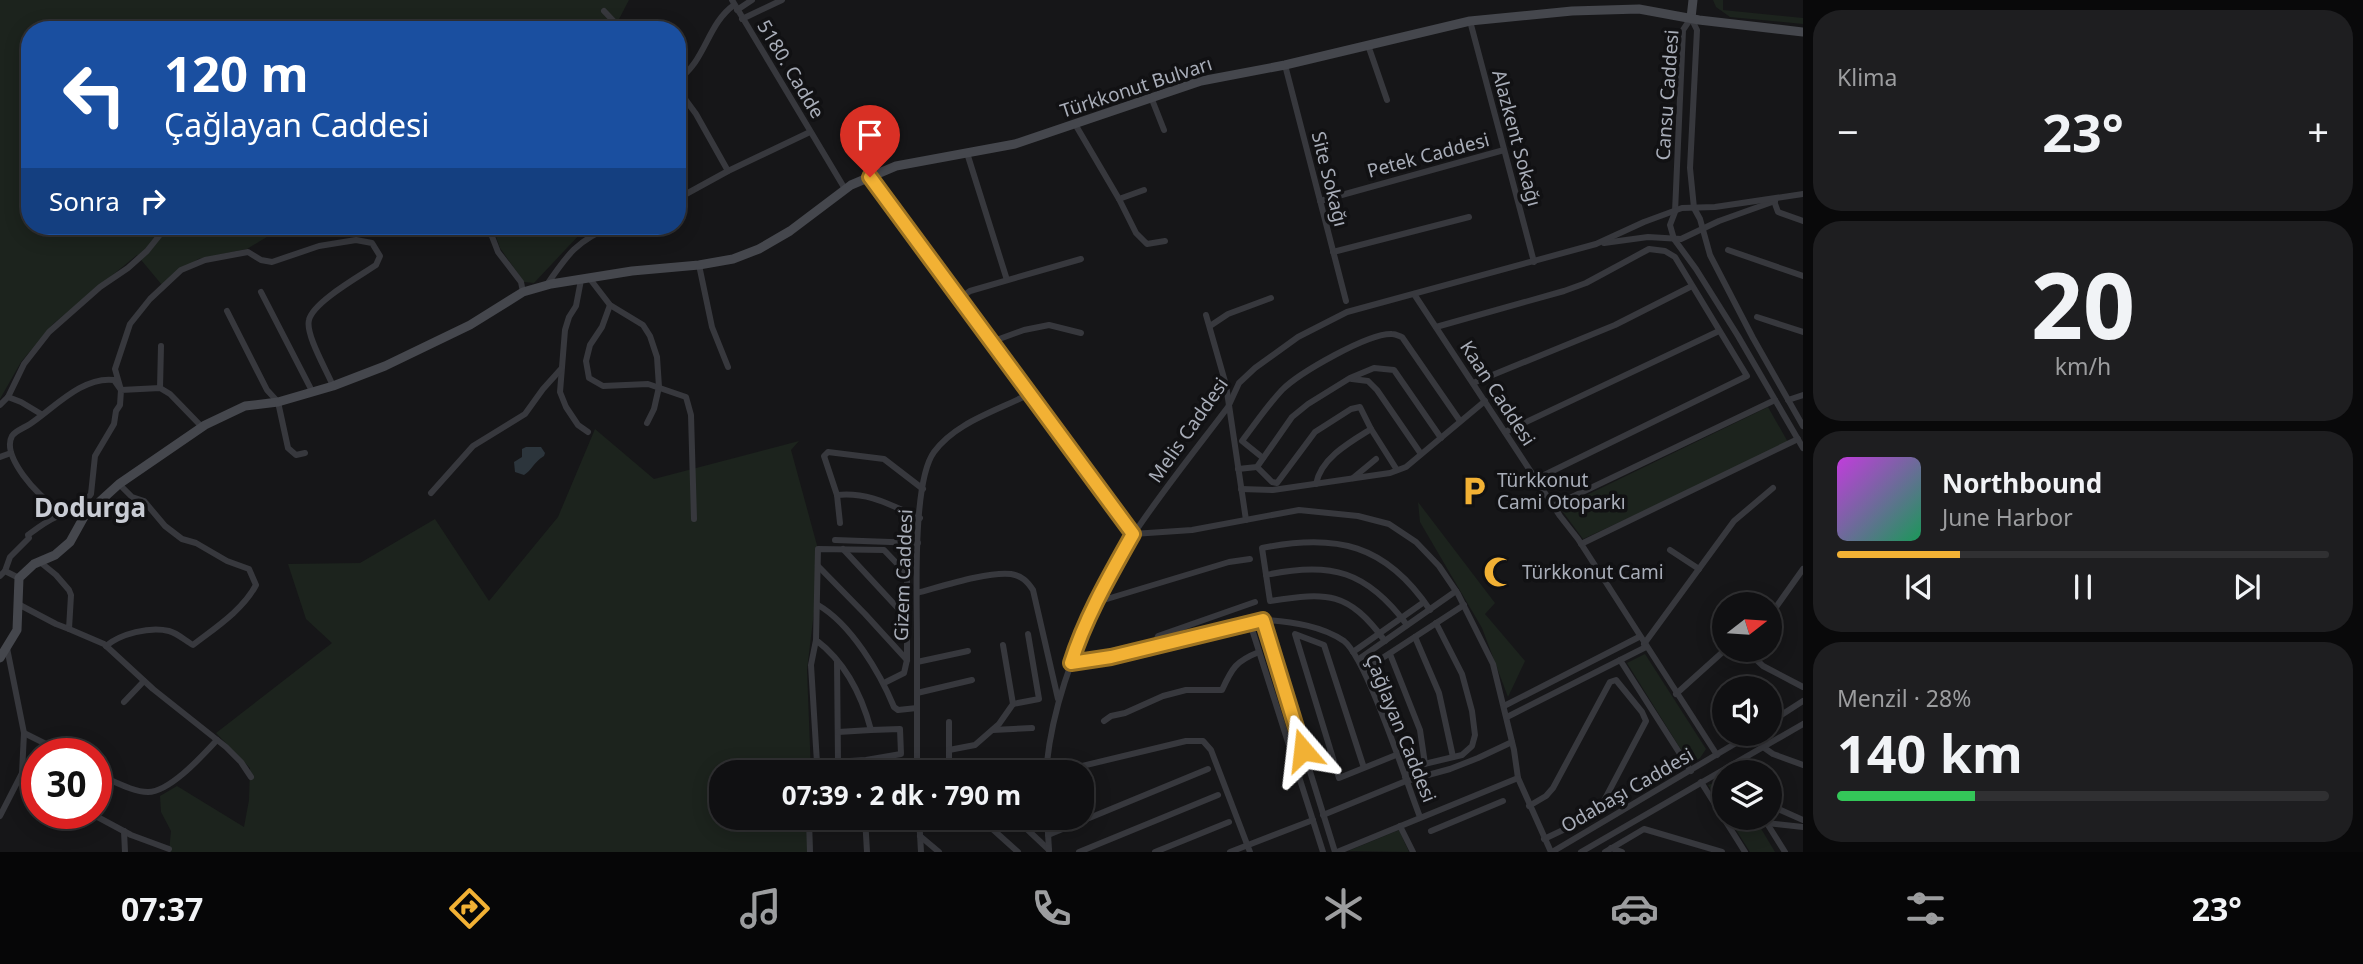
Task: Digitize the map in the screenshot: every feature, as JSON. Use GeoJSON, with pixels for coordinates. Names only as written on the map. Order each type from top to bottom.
{"type":"FeatureCollection","features":[{"type":"Feature","properties":{"kind":"street"},"geometry":{"type":"LineString","coordinates":[[686,73],[691,69],[724,12],[734,5],[752,0]]}},
{"type":"Feature","properties":{"kind":"street"},"geometry":{"type":"LineString","coordinates":[[742,19],[782,0]]}},
{"type":"Feature","properties":{"kind":"street"},"geometry":{"type":"LineString","coordinates":[[1691,18],[1693,0]]}},
{"type":"Feature","properties":{"kind":"street","name":"5180. Cadde"},"geometry":{"type":"LineString","coordinates":[[734,5],[845,189]]}},
{"type":"Feature","properties":{"kind":"street","name":"Türkkonut Bulvarı"},"geometry":{"type":"LineString","coordinates":[[19,578],[34,564],[55,555],[69,542],[85,515],[119,484],[202,427],[245,406],[278,402],[333,386],[385,366],[470,325],[523,292],[546,285],[632,271],[733,260],[790,231],[845,189],[897,166],[1015,144],[1201,81],[1285,65],[1470,22],[1572,11],[1639,9],[1803,32]]}},
{"type":"Feature","properties":{"kind":"street"},"geometry":{"type":"LineString","coordinates":[[604,11],[613,21]]}},
{"type":"Feature","properties":{"kind":"street","name":"Cansu Caddesi"},"geometry":{"type":"LineString","coordinates":[[1674,239],[1670,225],[1675,212],[1683,30],[1691,18],[1698,30],[1690,167],[1694,208],[1700,219],[1710,255],[1803,426]]}},
{"type":"Feature","properties":{"kind":"street","name":"Alazkent Sokağı"},"geometry":{"type":"LineString","coordinates":[[1470,22],[1534,262]]}},
{"type":"Feature","properties":{"kind":"street"},"geometry":{"type":"LineString","coordinates":[[1368,45],[1387,100]]}},
{"type":"Feature","properties":{"kind":"street","name":"Site Sokağı"},"geometry":{"type":"LineString","coordinates":[[1285,65],[1346,301]]}},
{"type":"Feature","properties":{"kind":"street"},"geometry":{"type":"LineString","coordinates":[[1151,97],[1164,130]]}},
{"type":"Feature","properties":{"kind":"street"},"geometry":{"type":"LineString","coordinates":[[686,100],[728,171]]}},
{"type":"Feature","properties":{"kind":"street"},"geometry":{"type":"LineString","coordinates":[[1074,124],[1136,233],[1147,244],[1165,240]]}},
{"type":"Feature","properties":{"kind":"street"},"geometry":{"type":"LineString","coordinates":[[686,194],[810,131]]}},
{"type":"Feature","properties":{"kind":"street","name":"Petek Caddesi"},"geometry":{"type":"LineString","coordinates":[[1320,201],[1504,150]]}},
{"type":"Feature","properties":{"kind":"street"},"geometry":{"type":"LineString","coordinates":[[967,153],[1007,280]]}},
{"type":"Feature","properties":{"kind":"street"},"geometry":{"type":"LineString","coordinates":[[870,177],[1133,534],[1180,531],[1299,510],[1346,514],[1389,524],[1416,542],[1439,566],[1456,591],[1493,664],[1507,717],[1518,778],[1552,852]]}},
{"type":"Feature","properties":{"kind":"street"},"geometry":{"type":"LineString","coordinates":[[1119,199],[1144,190]]}},
{"type":"Feature","properties":{"kind":"street","name":"Melis Caddesi"},"geometry":{"type":"LineString","coordinates":[[1048,760],[1058,701],[1076,647],[1133,534],[1228,407],[1239,383],[1265,360],[1298,337],[1347,312],[1596,244],[1686,207],[1803,194]]}},
{"type":"Feature","properties":{"kind":"street","name":"Melis Caddesi"},"geometry":{"type":"LineString","coordinates":[[1596,244],[1648,237],[1689,237],[1786,197]]}},
{"type":"Feature","properties":{"kind":"street"},"geometry":{"type":"LineString","coordinates":[[1774,201],[1778,212],[1803,221]]}},
{"type":"Feature","properties":{"kind":"street"},"geometry":{"type":"LineString","coordinates":[[1333,252],[1469,217]]}},
{"type":"Feature","properties":{"kind":"street"},"geometry":{"type":"LineString","coordinates":[[0,405],[8,397],[24,364],[49,332],[100,287],[128,268],[160,235]]}},
{"type":"Feature","properties":{"kind":"street"},"geometry":{"type":"LineString","coordinates":[[491,235],[498,252],[521,282],[523,292]]}},
{"type":"Feature","properties":{"kind":"street"},"geometry":{"type":"LineString","coordinates":[[546,285],[568,254],[590,235]]}},
{"type":"Feature","properties":{"kind":"street"},"geometry":{"type":"LineString","coordinates":[[1674,239],[1696,269],[1803,448]]}},
{"type":"Feature","properties":{"kind":"street"},"geometry":{"type":"LineString","coordinates":[[0,658],[17,630],[19,578],[3,573],[10,556],[29,538],[28,534],[46,522],[82,506],[91,494],[95,456],[114,424],[120,405],[121,390],[115,369],[130,324],[150,299],[181,270],[205,260],[237,254],[248,253],[272,262],[319,246],[356,240],[372,243],[380,256],[376,265],[315,308],[308,321],[311,337],[333,386]]}},
{"type":"Feature","properties":{"kind":"street"},"geometry":{"type":"LineString","coordinates":[[1436,327],[1586,283],[1649,249],[1665,251],[1675,257],[1747,376],[1536,479]]}},
{"type":"Feature","properties":{"kind":"street"},"geometry":{"type":"LineString","coordinates":[[1728,250],[1803,276]]}},
{"type":"Feature","properties":{"kind":"street"},"geometry":{"type":"LineString","coordinates":[[960,298],[970,291],[1081,260]]}},
{"type":"Feature","properties":{"kind":"street"},"geometry":{"type":"LineString","coordinates":[[699,265],[712,327],[728,367]]}},
{"type":"Feature","properties":{"kind":"street"},"geometry":{"type":"LineString","coordinates":[[588,432],[578,425],[560,393],[565,330],[585,279],[610,305],[643,325],[650,336],[657,357],[659,387],[654,410],[647,423]]}},
{"type":"Feature","properties":{"kind":"street"},"geometry":{"type":"LineString","coordinates":[[1473,383],[1615,326],[1692,286]]}},
{"type":"Feature","properties":{"kind":"street"},"geometry":{"type":"LineString","coordinates":[[261,292],[312,391]]}},
{"type":"Feature","properties":{"kind":"street","name":"Kaan Caddesi"},"geometry":{"type":"LineString","coordinates":[[1414,294],[1553,506],[1581,544],[1717,755]]}},
{"type":"Feature","properties":{"kind":"street"},"geometry":{"type":"LineString","coordinates":[[1210,326],[1228,314],[1271,298]]}},
{"type":"Feature","properties":{"kind":"street"},"geometry":{"type":"LineString","coordinates":[[610,305],[602,327],[590,345],[586,361],[589,378],[603,386],[639,384],[659,387],[686,397],[691,415],[694,519]]}},
{"type":"Feature","properties":{"kind":"street"},"geometry":{"type":"LineString","coordinates":[[227,311],[267,390],[278,402],[288,448],[296,455],[305,453]]}},
{"type":"Feature","properties":{"kind":"street"},"geometry":{"type":"LineString","coordinates":[[1206,315],[1226,385],[1246,520]]}},
{"type":"Feature","properties":{"kind":"street"},"geometry":{"type":"LineString","coordinates":[[1757,317],[1803,332]]}},
{"type":"Feature","properties":{"kind":"street"},"geometry":{"type":"LineString","coordinates":[[991,342],[1024,330],[1049,326],[1081,333]]}},
{"type":"Feature","properties":{"kind":"street"},"geometry":{"type":"LineString","coordinates":[[1505,432],[1719,331]]}},
{"type":"Feature","properties":{"kind":"street"},"geometry":{"type":"LineString","coordinates":[[1263,458],[1242,442],[1284,388],[1343,351],[1392,334],[1402,337],[1460,421]]}},
{"type":"Feature","properties":{"kind":"street"},"geometry":{"type":"LineString","coordinates":[[160,388],[161,346]]}},
{"type":"Feature","properties":{"kind":"street"},"geometry":{"type":"LineString","coordinates":[[1257,467],[1292,417],[1327,391],[1374,368],[1394,370],[1441,438]]}},
{"type":"Feature","properties":{"kind":"street"},"geometry":{"type":"LineString","coordinates":[[430,493],[473,446],[525,414],[561,369]]}},
{"type":"Feature","properties":{"kind":"street"},"geometry":{"type":"LineString","coordinates":[[1350,378],[1368,381],[1377,390],[1421,454]]}},
{"type":"Feature","properties":{"kind":"street"},"geometry":{"type":"LineString","coordinates":[[85,515],[55,506],[43,498],[31,485],[11,453],[10,440],[13,434],[31,424],[67,395],[104,379],[114,380],[121,390]]}},
{"type":"Feature","properties":{"kind":"street"},"geometry":{"type":"LineString","coordinates":[[121,390],[160,388],[170,394],[202,427]]}},
{"type":"Feature","properties":{"kind":"street","name":"Gizem Caddesi"},"geometry":{"type":"LineString","coordinates":[[917,760],[918,543],[922,489],[932,455],[946,437],[966,424],[1029,394]]}},
{"type":"Feature","properties":{"kind":"street"},"geometry":{"type":"LineString","coordinates":[[1788,400],[1803,396]]}},
{"type":"Feature","properties":{"kind":"street"},"geometry":{"type":"LineString","coordinates":[[8,397],[41,414]]}},
{"type":"Feature","properties":{"kind":"street"},"geometry":{"type":"LineString","coordinates":[[1553,506],[1775,400]]}},
{"type":"Feature","properties":{"kind":"street"},"geometry":{"type":"LineString","coordinates":[[1241,489],[1273,490],[1406,467],[1485,401]]}},
{"type":"Feature","properties":{"kind":"street"},"geometry":{"type":"LineString","coordinates":[[1257,467],[1272,482],[1277,483],[1315,432],[1351,409],[1360,407],[1397,470]]}},
{"type":"Feature","properties":{"kind":"street"},"geometry":{"type":"LineString","coordinates":[[1315,484],[1322,467],[1334,455],[1371,429]]}},
{"type":"Feature","properties":{"kind":"street"},"geometry":{"type":"LineString","coordinates":[[1581,544],[1798,439]]}},
{"type":"Feature","properties":{"kind":"street"},"geometry":{"type":"LineString","coordinates":[[840,523],[837,495],[824,456],[828,452],[884,460],[922,489]]}},
{"type":"Feature","properties":{"kind":"street"},"geometry":{"type":"LineString","coordinates":[[0,457],[11,453]]}},
{"type":"Feature","properties":{"kind":"street"},"geometry":{"type":"LineString","coordinates":[[1353,478],[1376,459]]}},
{"type":"Feature","properties":{"kind":"street"},"geometry":{"type":"LineString","coordinates":[[1238,469],[1257,467]]}},
{"type":"Feature","properties":{"kind":"street"},"geometry":{"type":"LineString","coordinates":[[106,646],[116,638],[138,631],[169,631],[193,645],[221,623],[252,593],[256,585],[249,569],[182,539],[165,526],[144,501],[132,497],[119,484]]}},
{"type":"Feature","properties":{"kind":"street"},"geometry":{"type":"LineString","coordinates":[[1507,717],[1620,660],[1643,643],[1734,521],[1773,488]]}},
{"type":"Feature","properties":{"kind":"street"},"geometry":{"type":"LineString","coordinates":[[837,495],[873,497],[920,518]]}},
{"type":"Feature","properties":{"kind":"street"},"geometry":{"type":"LineString","coordinates":[[835,540],[918,543]]}},
{"type":"Feature","properties":{"kind":"street"},"geometry":{"type":"LineString","coordinates":[[1385,640],[1361,613],[1345,601],[1300,596],[1270,601],[1262,548],[1295,541],[1327,541],[1356,547],[1398,572],[1418,592],[1430,610]]}},
{"type":"Feature","properties":{"kind":"street"},"geometry":{"type":"LineString","coordinates":[[817,760],[811,665],[816,640],[818,549],[884,550],[907,574],[907,660],[904,673],[884,683]]}},
{"type":"Feature","properties":{"kind":"street"},"geometry":{"type":"LineString","coordinates":[[843,550],[907,618]]}},
{"type":"Feature","properties":{"kind":"street"},"geometry":{"type":"LineString","coordinates":[[1670,550],[1699,569]]}},
{"type":"Feature","properties":{"kind":"street"},"geometry":{"type":"LineString","coordinates":[[1097,602],[1229,562],[1250,559]]}},
{"type":"Feature","properties":{"kind":"street"},"geometry":{"type":"LineString","coordinates":[[40,562],[69,590],[69,629]]}},
{"type":"Feature","properties":{"kind":"street"},"geometry":{"type":"LineString","coordinates":[[818,566],[907,660]]}},
{"type":"Feature","properties":{"kind":"street"},"geometry":{"type":"LineString","coordinates":[[1266,575],[1294,569],[1321,569],[1348,574],[1371,587],[1407,625]]}},
{"type":"Feature","properties":{"kind":"street"},"geometry":{"type":"LineString","coordinates":[[1782,599],[1803,569]]}},
{"type":"Feature","properties":{"kind":"street"},"geometry":{"type":"LineString","coordinates":[[917,593],[993,575],[1010,574],[1025,579],[1033,590],[1058,701]]}},
{"type":"Feature","properties":{"kind":"street"},"geometry":{"type":"LineString","coordinates":[[1359,659],[1456,591]]}},
{"type":"Feature","properties":{"kind":"street"},"geometry":{"type":"LineString","coordinates":[[1154,646],[1158,636],[1255,602]]}},
{"type":"Feature","properties":{"kind":"street"},"geometry":{"type":"LineString","coordinates":[[1353,652],[1424,602]]}},
{"type":"Feature","properties":{"kind":"street"},"geometry":{"type":"LineString","coordinates":[[19,604],[106,646],[144,681],[217,740],[241,762],[251,777]]}},
{"type":"Feature","properties":{"kind":"street"},"geometry":{"type":"LineString","coordinates":[[818,605],[834,617],[860,647],[884,683],[894,707],[898,710],[917,708]]}},
{"type":"Feature","properties":{"kind":"street"},"geometry":{"type":"LineString","coordinates":[[1364,670],[1464,605]]}},
{"type":"Feature","properties":{"kind":"street"},"geometry":{"type":"LineString","coordinates":[[1263,620],[1323,815],[1340,851],[1518,778]]}},
{"type":"Feature","properties":{"kind":"street","name":"Çağlayan Caddesi"},"geometry":{"type":"LineString","coordinates":[[1071,663],[1111,657],[1263,620],[1293,622],[1317,628],[1344,642],[1359,659],[1420,817]]}},
{"type":"Feature","properties":{"kind":"street"},"geometry":{"type":"LineString","coordinates":[[1250,623],[1323,852]]}},
{"type":"Feature","properties":{"kind":"street"},"geometry":{"type":"LineString","coordinates":[[1405,779],[1416,766],[1462,755],[1472,746],[1475,734],[1461,674],[1436,623]]}},
{"type":"Feature","properties":{"kind":"street"},"geometry":{"type":"LineString","coordinates":[[949,750],[975,745],[993,730],[1013,704],[1039,699],[1028,634]]}},
{"type":"Feature","properties":{"kind":"street"},"geometry":{"type":"LineString","coordinates":[[1364,768],[1324,645],[1295,634],[1339,778],[1364,768],[1396,755]]}},
{"type":"Feature","properties":{"kind":"street"},"geometry":{"type":"LineString","coordinates":[[1415,637],[1439,693],[1453,757]]}},
{"type":"Feature","properties":{"kind":"street"},"geometry":{"type":"LineString","coordinates":[[816,640],[837,661],[858,693],[871,730]]}},
{"type":"Feature","properties":{"kind":"street"},"geometry":{"type":"LineString","coordinates":[[1504,706],[1643,643]]}},
{"type":"Feature","properties":{"kind":"street"},"geometry":{"type":"LineString","coordinates":[[1003,645],[1013,704]]}},
{"type":"Feature","properties":{"kind":"street"},"geometry":{"type":"LineString","coordinates":[[7,648],[24,738]]}},
{"type":"Feature","properties":{"kind":"street"},"geometry":{"type":"LineString","coordinates":[[917,662],[968,651]]}},
{"type":"Feature","properties":{"kind":"street"},"geometry":{"type":"LineString","coordinates":[[1222,690],[1231,669],[1244,658],[1259,652]]}},
{"type":"Feature","properties":{"kind":"street"},"geometry":{"type":"LineString","coordinates":[[1390,654],[1420,730],[1425,764]]}},
{"type":"Feature","properties":{"kind":"street"},"geometry":{"type":"LineString","coordinates":[[1620,660],[1691,771]]}},
{"type":"Feature","properties":{"kind":"street"},"geometry":{"type":"LineString","coordinates":[[837,661],[838,760]]}},
{"type":"Feature","properties":{"kind":"street"},"geometry":{"type":"LineString","coordinates":[[1676,694],[1712,662]]}},
{"type":"Feature","properties":{"kind":"street"},"geometry":{"type":"LineString","coordinates":[[1759,662],[1803,687]]}},
{"type":"Feature","properties":{"kind":"street"},"geometry":{"type":"LineString","coordinates":[[917,693],[972,680]]}},
{"type":"Feature","properties":{"kind":"street"},"geometry":{"type":"LineString","coordinates":[[1529,806],[1546,796],[1553,788],[1609,682],[1616,680],[1646,721],[1597,814],[1544,839]]}},
{"type":"Feature","properties":{"kind":"street"},"geometry":{"type":"LineString","coordinates":[[124,702],[144,681]]}},
{"type":"Feature","properties":{"kind":"street"},"geometry":{"type":"LineString","coordinates":[[1104,721],[1163,696],[1186,690],[1231,691]]}},
{"type":"Feature","properties":{"kind":"street"},"geometry":{"type":"LineString","coordinates":[[1782,715],[1803,701]]}},
{"type":"Feature","properties":{"kind":"street"},"geometry":{"type":"LineString","coordinates":[[949,722],[949,760]]}},
{"type":"Feature","properties":{"kind":"street","name":"Odabaşı Caddesi"},"geometry":{"type":"LineString","coordinates":[[1745,760],[1803,724]]}},
{"type":"Feature","properties":{"kind":"street"},"geometry":{"type":"LineString","coordinates":[[993,730],[1032,728]]}},
{"type":"Feature","properties":{"kind":"street"},"geometry":{"type":"LineString","coordinates":[[838,732],[900,729],[901,754],[847,760]]}},
{"type":"Feature","properties":{"kind":"street"},"geometry":{"type":"LineString","coordinates":[[24,733],[34,738]]}},
{"type":"Feature","properties":{"kind":"street"},"geometry":{"type":"LineString","coordinates":[[112,780],[147,792],[159,790],[184,772],[217,740]]}},
{"type":"Feature","properties":{"kind":"street"},"geometry":{"type":"LineString","coordinates":[[1094,763],[1186,741],[1203,741],[1212,750],[1249,848]]}},
{"type":"Feature","properties":{"kind":"street"},"geometry":{"type":"LineString","coordinates":[[1323,815],[1405,779],[1459,766],[1512,742]]}},
{"type":"Feature","properties":{"kind":"street","name":"Odabaşı Caddesi"},"geometry":{"type":"LineString","coordinates":[[1552,852],[1732,746]]}},
{"type":"Feature","properties":{"kind":"street"},"geometry":{"type":"LineString","coordinates":[[1763,747],[1773,754],[1803,765]]}},
{"type":"Feature","properties":{"kind":"street"},"geometry":{"type":"LineString","coordinates":[[1048,835],[1208,769]]}},
{"type":"Feature","properties":{"kind":"street"},"geometry":{"type":"LineString","coordinates":[[0,817],[21,775]]}},
{"type":"Feature","properties":{"kind":"street","name":"Odabaşı Caddesi"},"geometry":{"type":"LineString","coordinates":[[1581,852],[1712,777]]}},
{"type":"Feature","properties":{"kind":"street"},"geometry":{"type":"LineString","coordinates":[[1701,782],[1745,852]]}},
{"type":"Feature","properties":{"kind":"street"},"geometry":{"type":"LineString","coordinates":[[1079,852],[1218,795]]}},
{"type":"Feature","properties":{"kind":"street"},"geometry":{"type":"LineString","coordinates":[[1466,799],[1471,815]]}},
{"type":"Feature","properties":{"kind":"street"},"geometry":{"type":"LineString","coordinates":[[1431,831],[1503,801]]}},
{"type":"Feature","properties":{"kind":"street"},"geometry":{"type":"LineString","coordinates":[[1782,811],[1803,820]]}},
{"type":"Feature","properties":{"kind":"street"},"geometry":{"type":"LineString","coordinates":[[1230,852],[1249,848],[1313,820]]}},
{"type":"Feature","properties":{"kind":"street"},"geometry":{"type":"LineString","coordinates":[[1155,852],[1229,822]]}},
{"type":"Feature","properties":{"kind":"street"},"geometry":{"type":"LineString","coordinates":[[1782,823],[1803,827]]}},
{"type":"Feature","properties":{"kind":"street"},"geometry":{"type":"LineString","coordinates":[[112,825],[169,849]]}},
{"type":"Feature","properties":{"kind":"street"},"geometry":{"type":"LineString","coordinates":[[1400,826],[1413,852]]}},
{"type":"Feature","properties":{"kind":"street"},"geometry":{"type":"LineString","coordinates":[[1608,850],[1644,829],[1723,852]]}},
{"type":"Feature","properties":{"kind":"street"},"geometry":{"type":"LineString","coordinates":[[809,830],[810,852]]}},
{"type":"Feature","properties":{"kind":"street"},"geometry":{"type":"LineString","coordinates":[[866,830],[867,852]]}},
{"type":"Feature","properties":{"kind":"street"},"geometry":{"type":"LineString","coordinates":[[920,830],[921,852]]}},
{"type":"Feature","properties":{"kind":"street"},"geometry":{"type":"LineString","coordinates":[[993,830],[1018,852]]}},
{"type":"Feature","properties":{"kind":"street"},"geometry":{"type":"LineString","coordinates":[[1027,830],[1049,851]]}},
{"type":"Feature","properties":{"kind":"street"},"geometry":{"type":"LineString","coordinates":[[1047,830],[1049,851]]}},
{"type":"Feature","properties":{"kind":"street"},"geometry":{"type":"LineString","coordinates":[[1771,830],[1785,852]]}},
{"type":"Feature","properties":{"kind":"street"},"geometry":{"type":"LineString","coordinates":[[124,831],[125,852]]}},
{"type":"Feature","properties":{"kind":"street"},"geometry":{"type":"LineString","coordinates":[[920,836],[939,852]]}},
{"type":"Feature","properties":{"kind":"street"},"geometry":{"type":"LineString","coordinates":[[1608,850],[1622,852]]}},
{"type":"Feature","properties":{"kind":"shaded area"},"geometry":{"type":"Polygon","coordinates":[[[0,0],[629,0],[618,21],[21,21],[21,235],[270,235],[247,249],[198,259],[162,285],[137,255],[53,324],[21,362],[0,399],[0,0]]]}},
{"type":"Feature","properties":{"kind":"shaded area"},"geometry":{"type":"Polygon","coordinates":[[[1713,0],[1723,0],[1723,10],[1803,18],[1803,24],[1730,17],[1716,7],[1713,0]]]}},
{"type":"Feature","properties":{"kind":"shaded area"},"geometry":{"type":"Polygon","coordinates":[[[495,235],[579,235],[534,283],[524,282],[500,248],[495,235]]]}},
{"type":"Feature","properties":{"kind":"shaded area"},"geometry":{"type":"Polygon","coordinates":[[[1768,407],[1789,444],[1583,539],[1560,508],[1768,407]]]}},
{"type":"Feature","properties":{"kind":"shaded area"},"geometry":{"type":"Polygon","coordinates":[[[595,429],[654,479],[799,441],[791,450],[818,549],[807,670],[811,760],[709,760],[709,830],[812,830],[813,852],[169,852],[171,831],[161,812],[160,796],[177,786],[244,827],[249,800],[250,768],[216,733],[332,643],[306,619],[288,564],[360,563],[435,519],[489,601],[558,517],[595,429]]]}},
{"type":"Feature","properties":{"kind":"shaded area"},"geometry":{"type":"Polygon","coordinates":[[[541,447],[545,453],[524,475],[515,472],[514,462],[522,457],[522,449],[541,447]]]}},
{"type":"Feature","properties":{"kind":"shaded area"},"geometry":{"type":"Polygon","coordinates":[[[1418,502],[1495,603],[1485,614],[1525,661],[1508,697],[1482,628],[1420,522],[1418,502]]]}},
{"type":"Feature","properties":{"kind":"shaded area"},"geometry":{"type":"Polygon","coordinates":[[[1645,654],[1706,749],[1700,758],[1690,764],[1627,663],[1645,654]]]}},
{"type":"Feature","properties":{"kind":"shaded area"},"geometry":{"type":"Polygon","coordinates":[[[1399,830],[1409,852],[1348,851],[1399,830]]]}},
{"type":"Feature","properties":{"kind":"shaded area"},"geometry":{"type":"Polygon","coordinates":[[[1736,830],[1762,830],[1775,852],[1750,852],[1736,830]]]}},
{"type":"Feature","properties":{"kind":"place","name":"Türkkonut Cami Otoparkı"},"geometry":{"type":"Point","coordinates":[1474,491]}},
{"type":"Feature","properties":{"kind":"place","name":"Türkkonut Cami"},"geometry":{"type":"Point","coordinates":[1499,572]}},
{"type":"Feature","properties":{"kind":"district","name":"Dodurga"},"geometry":{"type":"Point","coordinates":[90,507]}},
{"type":"Feature","properties":{"kind":"route"},"geometry":{"type":"LineString","coordinates":[[870,177],[1133,534],[1108,578],[1071,663],[1111,657],[1263,620],[1303,750]]}}]}
